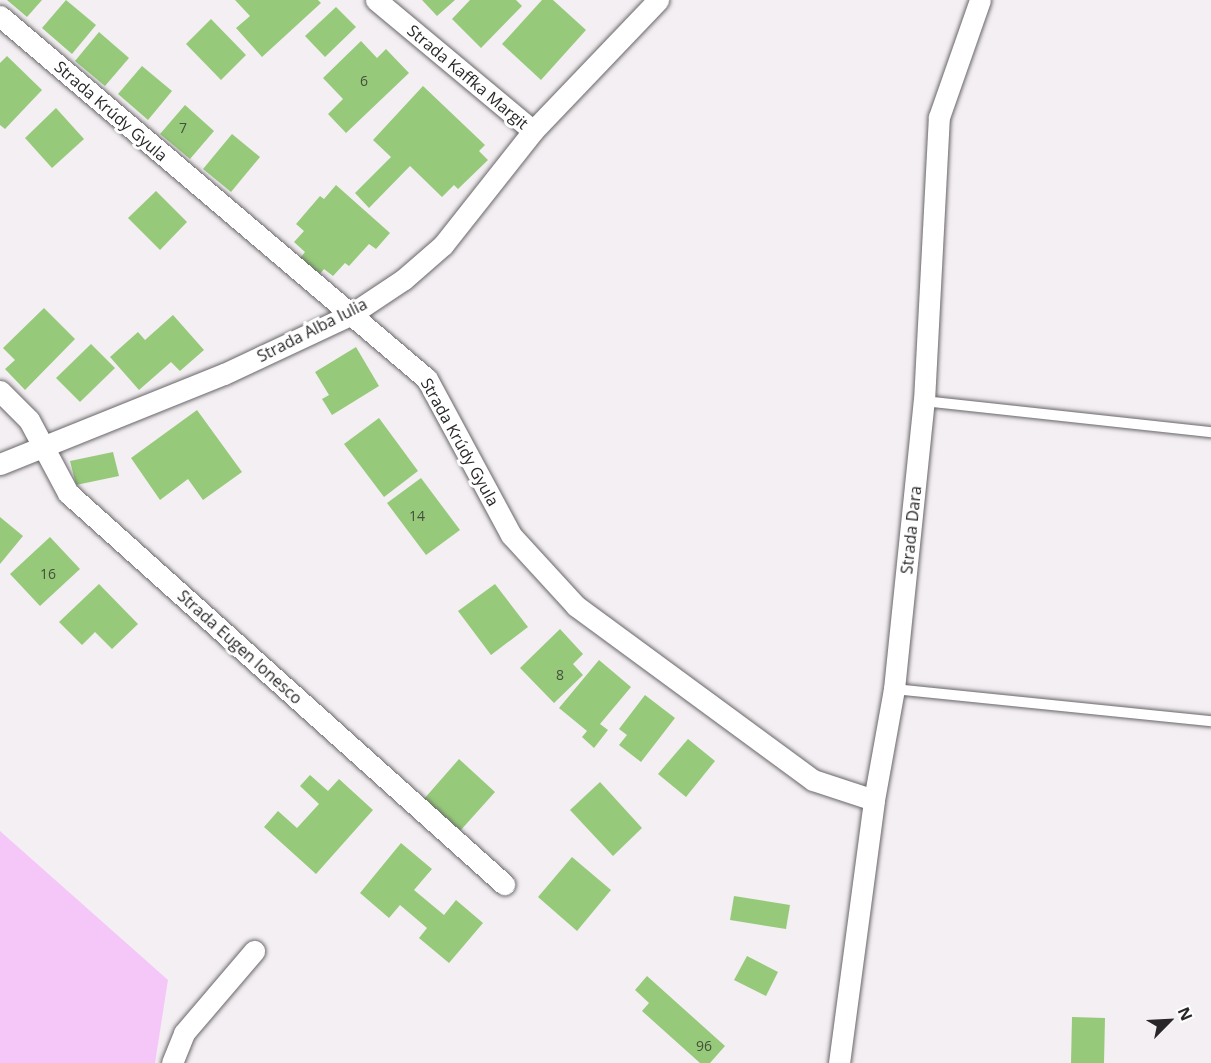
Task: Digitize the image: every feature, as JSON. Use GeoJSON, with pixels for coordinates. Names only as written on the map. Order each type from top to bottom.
{"type":"FeatureCollection","features":[{"type":"Feature","properties":{"kind":"street","name":"Strada Kaffka Margit"},"geometry":{"type":"LineString","coordinates":[[376,0],[533,131]]}},
{"type":"Feature","properties":{"kind":"street","name":"Strada Alba Iulia"},"geometry":{"type":"LineString","coordinates":[[0,464],[224,374],[350,315],[404,279],[442,245],[533,131],[658,0]]}},
{"type":"Feature","properties":{"kind":"street","name":"Strada Dara"},"geometry":{"type":"LineString","coordinates":[[839,1063],[874,800],[894,689],[924,401],[939,117],[980,0]]}},
{"type":"Feature","properties":{"kind":"street","name":"Strada Krúdy Gyula"},"geometry":{"type":"LineString","coordinates":[[0,16],[427,379],[511,535],[576,606],[813,780],[874,800]]}},
{"type":"Feature","properties":{"kind":"street","name":"Strada Eugen Ionesco"},"geometry":{"type":"LineString","coordinates":[[0,391],[29,420],[68,493],[504,884]]}},
{"type":"Feature","properties":{"kind":"street"},"geometry":{"type":"LineString","coordinates":[[172,1063],[184,1033],[254,951]]}},
{"type":"Feature","properties":{"kind":"lane"},"geometry":{"type":"LineString","coordinates":[[924,401],[1211,432]]}},
{"type":"Feature","properties":{"kind":"lane"},"geometry":{"type":"LineString","coordinates":[[894,689],[1211,721]]}},
{"type":"Feature","properties":{"kind":"shaded area"},"geometry":{"type":"Polygon","coordinates":[[[0,831],[168,980],[155,1063],[0,1063],[0,831]]]}},
{"type":"Feature","properties":{"kind":"building"},"geometry":{"type":"Polygon","coordinates":[[[7,0],[42,0],[27,17],[7,0]]]}},
{"type":"Feature","properties":{"kind":"building"},"geometry":{"type":"Polygon","coordinates":[[[66,0],[96,25],[72,54],[42,28],[66,0]]]}},
{"type":"Feature","properties":{"kind":"building"},"geometry":{"type":"Polygon","coordinates":[[[235,0],[318,0],[321,3],[262,57],[236,28],[250,16],[235,0]]]}},
{"type":"Feature","properties":{"kind":"building"},"geometry":{"type":"Polygon","coordinates":[[[422,0],[455,0],[437,16],[422,0]]]}},
{"type":"Feature","properties":{"kind":"building"},"geometry":{"type":"Polygon","coordinates":[[[470,0],[516,0],[522,6],[481,48],[452,19],[470,0]]]}},
{"type":"Feature","properties":{"kind":"building"},"geometry":{"type":"Polygon","coordinates":[[[542,0],[553,0],[586,30],[541,80],[502,44],[542,0]]]}},
{"type":"Feature","properties":{"kind":"building"},"geometry":{"type":"Polygon","coordinates":[[[336,7],[356,27],[325,57],[305,36],[336,7]]]}},
{"type":"Feature","properties":{"kind":"building"},"geometry":{"type":"Polygon","coordinates":[[[211,19],[246,55],[221,80],[186,44],[211,19]]]}},
{"type":"Feature","properties":{"kind":"building"},"geometry":{"type":"Polygon","coordinates":[[[99,32],[129,58],[105,86],[75,61],[99,32]]]}},
{"type":"Feature","properties":{"kind":"building"},"geometry":{"type":"Polygon","coordinates":[[[361,41],[377,58],[386,49],[409,73],[346,133],[328,114],[343,99],[323,78],[361,41]]]}},
{"type":"Feature","properties":{"kind":"building"},"geometry":{"type":"Polygon","coordinates":[[[7,56],[42,90],[5,129],[0,125],[0,63],[7,56]]]}},
{"type":"Feature","properties":{"kind":"building"},"geometry":{"type":"Polygon","coordinates":[[[142,66],[172,91],[148,120],[118,94],[142,66]]]}},
{"type":"Feature","properties":{"kind":"building"},"geometry":{"type":"Polygon","coordinates":[[[423,86],[485,145],[479,151],[488,160],[458,189],[454,185],[442,197],[410,166],[369,208],[355,193],[391,157],[373,140],[423,86]]]}},
{"type":"Feature","properties":{"kind":"building"},"geometry":{"type":"Polygon","coordinates":[[[185,105],[214,131],[190,159],[160,134],[185,105]]]}},
{"type":"Feature","properties":{"kind":"building"},"geometry":{"type":"Polygon","coordinates":[[[56,108],[84,139],[52,168],[25,138],[56,108]]]}},
{"type":"Feature","properties":{"kind":"building"},"geometry":{"type":"Polygon","coordinates":[[[232,134],[260,157],[231,192],[203,169],[232,134]]]}},
{"type":"Feature","properties":{"kind":"building"},"geometry":{"type":"Polygon","coordinates":[[[336,185],[390,233],[376,249],[369,244],[349,266],[345,263],[333,276],[324,269],[319,275],[300,258],[305,252],[294,242],[304,231],[296,224],[320,196],[324,199],[336,185]]]}},
{"type":"Feature","properties":{"kind":"building"},"geometry":{"type":"Polygon","coordinates":[[[156,191],[187,222],[160,250],[128,218],[156,191]]]}},
{"type":"Feature","properties":{"kind":"building"},"geometry":{"type":"Polygon","coordinates":[[[44,308],[75,339],[25,390],[5,369],[15,360],[3,348],[44,308]]]}},
{"type":"Feature","properties":{"kind":"building"},"geometry":{"type":"Polygon","coordinates":[[[173,315],[204,350],[180,371],[171,362],[139,390],[110,357],[138,332],[145,340],[173,315]]]}},
{"type":"Feature","properties":{"kind":"building"},"geometry":{"type":"Polygon","coordinates":[[[91,344],[115,368],[80,402],[56,378],[91,344]]]}},
{"type":"Feature","properties":{"kind":"building"},"geometry":{"type":"Polygon","coordinates":[[[356,347],[379,386],[332,415],[322,399],[329,395],[315,372],[356,347]]]}},
{"type":"Feature","properties":{"kind":"building"},"geometry":{"type":"Polygon","coordinates":[[[197,410],[242,472],[203,500],[188,479],[160,500],[131,458],[197,410]]]}},
{"type":"Feature","properties":{"kind":"building"},"geometry":{"type":"Polygon","coordinates":[[[379,418],[418,471],[384,497],[344,444],[379,418]]]}},
{"type":"Feature","properties":{"kind":"building"},"geometry":{"type":"Polygon","coordinates":[[[113,452],[119,476],[76,485],[70,461],[113,452]]]}},
{"type":"Feature","properties":{"kind":"building"},"geometry":{"type":"Polygon","coordinates":[[[421,478],[460,530],[426,555],[387,503],[421,478]]]}},
{"type":"Feature","properties":{"kind":"building"},"geometry":{"type":"Polygon","coordinates":[[[0,517],[23,536],[0,564],[0,517]]]}},
{"type":"Feature","properties":{"kind":"building"},"geometry":{"type":"Polygon","coordinates":[[[50,537],[80,569],[40,606],[10,574],[50,537]]]}},
{"type":"Feature","properties":{"kind":"building"},"geometry":{"type":"Polygon","coordinates":[[[99,584],[138,624],[112,649],[95,632],[82,645],[59,622],[99,584]]]}},
{"type":"Feature","properties":{"kind":"building"},"geometry":{"type":"Polygon","coordinates":[[[495,584],[528,627],[491,655],[458,611],[495,584]]]}},
{"type":"Feature","properties":{"kind":"building"},"geometry":{"type":"Polygon","coordinates":[[[560,629],[583,654],[573,664],[583,675],[554,703],[520,668],[560,629]]]}},
{"type":"Feature","properties":{"kind":"building"},"geometry":{"type":"Polygon","coordinates":[[[599,660],[631,687],[600,724],[608,730],[594,748],[582,737],[587,731],[559,708],[599,660]]]}},
{"type":"Feature","properties":{"kind":"building"},"geometry":{"type":"Polygon","coordinates":[[[645,695],[675,718],[641,762],[619,745],[627,735],[619,729],[645,695]]]}},
{"type":"Feature","properties":{"kind":"building"},"geometry":{"type":"Polygon","coordinates":[[[688,739],[715,761],[686,797],[658,774],[688,739]]]}},
{"type":"Feature","properties":{"kind":"building"},"geometry":{"type":"Polygon","coordinates":[[[459,759],[495,792],[460,831],[424,799],[459,759]]]}},
{"type":"Feature","properties":{"kind":"building"},"geometry":{"type":"Polygon","coordinates":[[[310,775],[328,791],[339,779],[373,810],[316,874],[264,827],[278,811],[297,828],[319,804],[300,786],[310,775]]]}},
{"type":"Feature","properties":{"kind":"building"},"geometry":{"type":"Polygon","coordinates":[[[600,782],[642,828],[613,856],[570,810],[600,782]]]}},
{"type":"Feature","properties":{"kind":"building"},"geometry":{"type":"Polygon","coordinates":[[[401,843],[432,869],[414,890],[444,915],[456,900],[483,923],[449,963],[419,938],[427,928],[400,905],[389,918],[360,893],[401,843]]]}},
{"type":"Feature","properties":{"kind":"building"},"geometry":{"type":"Polygon","coordinates":[[[572,857],[611,890],[577,931],[538,897],[572,857]]]}},
{"type":"Feature","properties":{"kind":"building"},"geometry":{"type":"Polygon","coordinates":[[[734,896],[790,905],[786,929],[730,920],[734,896]]]}},
{"type":"Feature","properties":{"kind":"building"},"geometry":{"type":"Polygon","coordinates":[[[747,956],[778,972],[766,996],[734,980],[747,956]]]}},
{"type":"Feature","properties":{"kind":"building"},"geometry":{"type":"Polygon","coordinates":[[[647,976],[725,1046],[710,1063],[700,1063],[642,1011],[649,1003],[635,990],[647,976]]]}},
{"type":"Feature","properties":{"kind":"building"},"geometry":{"type":"Polygon","coordinates":[[[1072,1017],[1105,1018],[1104,1063],[1071,1063],[1072,1017]]]}}]}
